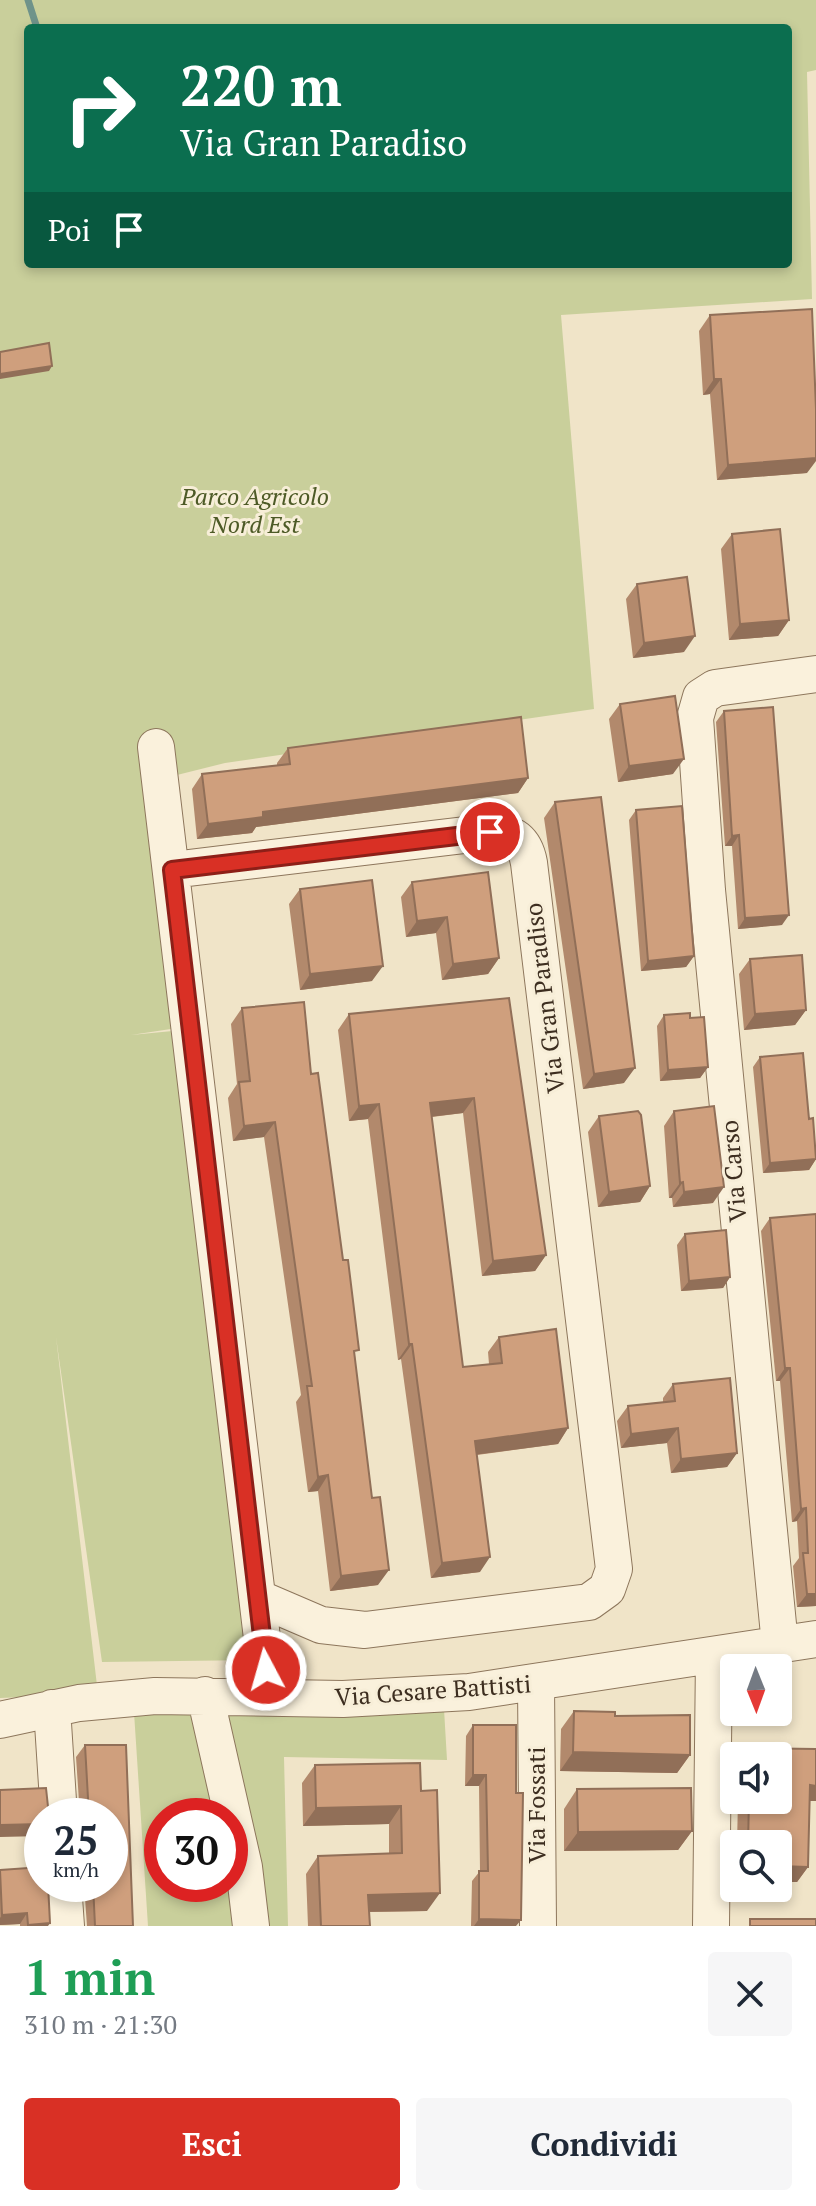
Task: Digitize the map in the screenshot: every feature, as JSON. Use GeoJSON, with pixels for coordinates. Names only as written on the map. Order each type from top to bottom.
{"type":"FeatureCollection","features":[{"type":"Feature","properties":{"kind":"street","name":"Via Carso"},"geometry":{"type":"LineString","coordinates":[[780,1645],[694,726],[701,697],[729,685],[816,674]]}},
{"type":"Feature","properties":{"kind":"street"},"geometry":{"type":"LineString","coordinates":[[156,747],[269,1697]]}},
{"type":"Feature","properties":{"kind":"street","name":"Via Gran Paradiso"},"geometry":{"type":"LineString","coordinates":[[172,870],[497,832],[511,835],[521,842],[529,863],[614,1569],[607,1589],[589,1602],[377,1630],[328,1627],[258,1598]]}},
{"type":"Feature","properties":{"kind":"street","name":"Via Cesare Battisti"},"geometry":{"type":"LineString","coordinates":[[0,1720],[52,1708],[137,1697],[410,1697],[536,1684],[816,1639]]}},
{"type":"Feature","properties":{"kind":"street"},"geometry":{"type":"LineString","coordinates":[[689,1926],[704,1658]]}},
{"type":"Feature","properties":{"kind":"street"},"geometry":{"type":"LineString","coordinates":[[704,1658],[711,1926]]}},
{"type":"Feature","properties":{"kind":"street","name":"Via Fossati"},"geometry":{"type":"LineString","coordinates":[[536,1684],[538,1926]]}},
{"type":"Feature","properties":{"kind":"street"},"geometry":{"type":"LineString","coordinates":[[205,1695],[244,1867],[251,1926]]}},
{"type":"Feature","properties":{"kind":"street"},"geometry":{"type":"LineString","coordinates":[[52,1708],[58,1798]]}},
{"type":"Feature","properties":{"kind":"street"},"geometry":{"type":"LineString","coordinates":[[64,1902],[66,1926]]}},
{"type":"Feature","properties":{"kind":"green space","name":"Parco Agricolo Nord Est"},"geometry":{"type":"Polygon","coordinates":[[[0,0],[816,0],[816,70],[807,72],[812,299],[561,315],[594,709],[225,763],[169,777],[184,1027],[131,1035],[183,1030],[256,1660],[102,1662],[56,1337],[98,1694],[0,1698],[0,0]]]}},
{"type":"Feature","properties":{"kind":"green space"},"geometry":{"type":"Polygon","coordinates":[[[443,1692],[447,1760],[284,1757],[288,1926],[148,1926],[146,1902],[248,1902],[248,1798],[144,1798],[144,1865],[133,1697],[443,1692]]]}},
{"type":"Feature","properties":{"kind":"building"},"geometry":{"type":"Polygon","coordinates":[[[812,309],[816,458],[728,465],[721,379],[714,379],[710,315],[812,309]]]}},
{"type":"Feature","properties":{"kind":"building"},"geometry":{"type":"Polygon","coordinates":[[[49,343],[52,366],[0,374],[0,352],[49,343]]]}},
{"type":"Feature","properties":{"kind":"building"},"geometry":{"type":"Polygon","coordinates":[[[780,529],[789,620],[740,624],[732,534],[780,529]]]}},
{"type":"Feature","properties":{"kind":"building"},"geometry":{"type":"Polygon","coordinates":[[[687,577],[695,636],[644,643],[637,584],[687,577]]]}},
{"type":"Feature","properties":{"kind":"building"},"geometry":{"type":"Polygon","coordinates":[[[675,696],[684,759],[629,766],[620,704],[675,696]]]}},
{"type":"Feature","properties":{"kind":"building"},"geometry":{"type":"Polygon","coordinates":[[[773,707],[789,915],[745,918],[739,835],[732,836],[724,711],[773,707]]]}},
{"type":"Feature","properties":{"kind":"building"},"geometry":{"type":"Polygon","coordinates":[[[521,717],[528,778],[263,812],[263,817],[208,824],[202,774],[290,764],[288,748],[521,717]]]}},
{"type":"Feature","properties":{"kind":"building"},"geometry":{"type":"Polygon","coordinates":[[[601,797],[635,1068],[594,1074],[555,802],[601,797]]]}},
{"type":"Feature","properties":{"kind":"building"},"geometry":{"type":"Polygon","coordinates":[[[682,806],[694,956],[648,961],[636,810],[682,806]]]}},
{"type":"Feature","properties":{"kind":"building"},"geometry":{"type":"Polygon","coordinates":[[[488,872],[499,958],[453,964],[447,917],[417,921],[412,882],[488,872]]]}},
{"type":"Feature","properties":{"kind":"building"},"geometry":{"type":"Polygon","coordinates":[[[372,880],[383,966],[310,974],[300,889],[372,880]]]}},
{"type":"Feature","properties":{"kind":"building"},"geometry":{"type":"Polygon","coordinates":[[[802,955],[806,1010],[755,1014],[750,959],[802,955]]]}},
{"type":"Feature","properties":{"kind":"building"},"geometry":{"type":"Polygon","coordinates":[[[509,998],[546,1255],[493,1261],[474,1098],[430,1103],[463,1367],[502,1363],[499,1337],[556,1329],[568,1428],[475,1441],[490,1557],[442,1563],[412,1344],[409,1344],[379,1104],[359,1106],[349,1014],[509,998]]]}},
{"type":"Feature","properties":{"kind":"building"},"geometry":{"type":"Polygon","coordinates":[[[304,1002],[311,1074],[318,1073],[343,1260],[348,1260],[359,1350],[354,1351],[372,1498],[380,1497],[389,1570],[341,1576],[328,1475],[318,1477],[307,1386],[312,1386],[275,1122],[244,1126],[239,1082],[250,1081],[242,1008],[304,1002]]]}},
{"type":"Feature","properties":{"kind":"building"},"geometry":{"type":"Polygon","coordinates":[[[690,1013],[690,1018],[704,1017],[708,1067],[668,1070],[664,1015],[690,1013]]]}},
{"type":"Feature","properties":{"kind":"building"},"geometry":{"type":"Polygon","coordinates":[[[803,1053],[816,1159],[770,1163],[760,1057],[803,1053]]]}},
{"type":"Feature","properties":{"kind":"building"},"geometry":{"type":"Polygon","coordinates":[[[714,1106],[724,1187],[684,1192],[683,1182],[680,1183],[674,1111],[714,1106]]]}},
{"type":"Feature","properties":{"kind":"building"},"geometry":{"type":"Polygon","coordinates":[[[638,1111],[650,1186],[609,1192],[599,1116],[638,1111]]]}},
{"type":"Feature","properties":{"kind":"building"},"geometry":{"type":"Polygon","coordinates":[[[816,1214],[816,1594],[807,1594],[803,1553],[808,1553],[806,1508],[801,1509],[790,1368],[785,1368],[770,1218],[816,1214]]]}},
{"type":"Feature","properties":{"kind":"building"},"geometry":{"type":"Polygon","coordinates":[[[726,1230],[730,1277],[689,1281],[685,1234],[726,1230]]]}},
{"type":"Feature","properties":{"kind":"building"},"geometry":{"type":"Polygon","coordinates":[[[730,1378],[737,1453],[681,1459],[678,1428],[631,1434],[628,1406],[675,1401],[673,1384],[730,1378]]]}},
{"type":"Feature","properties":{"kind":"building"},"geometry":{"type":"Polygon","coordinates":[[[574,1711],[615,1712],[615,1716],[690,1715],[690,1755],[573,1752],[574,1711]]]}},
{"type":"Feature","properties":{"kind":"building"},"geometry":{"type":"Polygon","coordinates":[[[473,1725],[516,1725],[516,1793],[523,1793],[521,1920],[479,1919],[479,1871],[488,1871],[486,1775],[473,1775],[473,1725]]]}},
{"type":"Feature","properties":{"kind":"building"},"geometry":{"type":"Polygon","coordinates":[[[85,1745],[126,1745],[133,1926],[95,1926],[94,1902],[128,1902],[128,1798],[88,1798],[85,1745]]]}},
{"type":"Feature","properties":{"kind":"building"},"geometry":{"type":"Polygon","coordinates":[[[792,1749],[816,1749],[816,1786],[810,1785],[808,1867],[792,1866],[792,1830],[748,1830],[749,1814],[792,1814],[792,1749]]]}},
{"type":"Feature","properties":{"kind":"building"},"geometry":{"type":"Polygon","coordinates":[[[420,1763],[421,1791],[437,1790],[440,1893],[368,1895],[370,1926],[321,1926],[318,1856],[402,1853],[401,1806],[316,1808],[315,1765],[420,1763]]]}},
{"type":"Feature","properties":{"kind":"building"},"geometry":{"type":"Polygon","coordinates":[[[46,1788],[47,1798],[24,1798],[24,1824],[0,1825],[0,1790],[46,1788]]]}},
{"type":"Feature","properties":{"kind":"building"},"geometry":{"type":"Polygon","coordinates":[[[691,1788],[692,1831],[578,1832],[577,1789],[691,1788]]]}},
{"type":"Feature","properties":{"kind":"building"},"geometry":{"type":"Polygon","coordinates":[[[24,1868],[24,1902],[49,1902],[50,1923],[28,1925],[27,1913],[2,1915],[0,1870],[24,1868]]]}},
{"type":"Feature","properties":{"kind":"building"},"geometry":{"type":"Polygon","coordinates":[[[750,1919],[816,1919],[816,1926],[750,1926],[750,1919]]]}},
{"type":"Feature","properties":{"kind":"waterway"},"geometry":{"type":"LineString","coordinates":[[28,0],[36,24]]}},
{"type":"Feature","properties":{"kind":"route"},"geometry":{"type":"LineString","coordinates":[[266,1670],[172,870],[490,832]]}}]}
